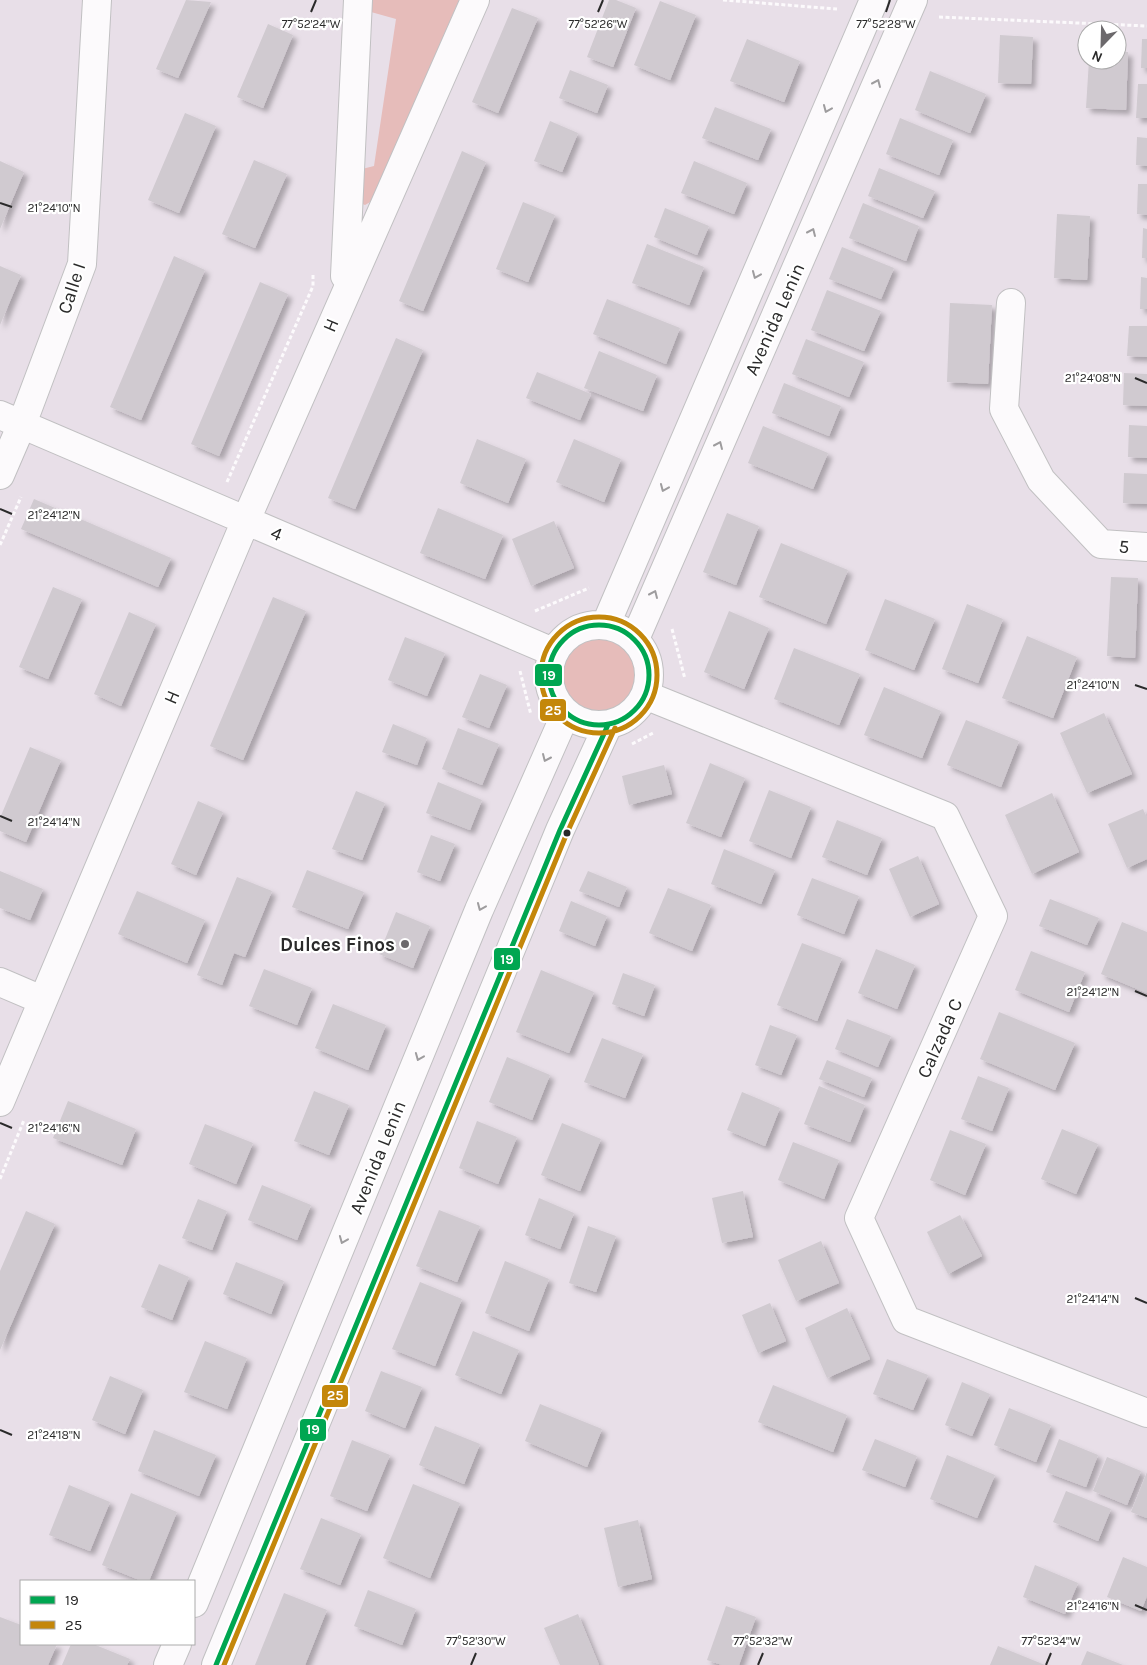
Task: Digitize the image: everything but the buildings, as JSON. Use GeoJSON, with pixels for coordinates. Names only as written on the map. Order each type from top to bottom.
{"type":"FeatureCollection","features":[{"type":"Feature","properties":{"kind":"street","name":"Calle I"},"geometry":{"type":"LineString","coordinates":[[0,475],[11,420],[82,264],[97,0]]}},
{"type":"Feature","properties":{"kind":"street","name":"H"},"geometry":{"type":"LineString","coordinates":[[344,293],[358,0]]}},
{"type":"Feature","properties":{"kind":"street","name":"H"},"geometry":{"type":"LineString","coordinates":[[0,1102],[246,520],[344,293],[475,0]]}},
{"type":"Feature","properties":{"kind":"street","name":"Avenida Lenin"},"geometry":{"type":"LineString","coordinates":[[606,624],[874,0]]}},
{"type":"Feature","properties":{"kind":"street","name":"Avenida Lenin"},"geometry":{"type":"LineString","coordinates":[[635,639],[913,0]]}},
{"type":"Feature","properties":{"kind":"street","name":"5"},"geometry":{"type":"LineString","coordinates":[[1011,303],[1004,409],[1041,480],[1101,544],[1147,547]]}},
{"type":"Feature","properties":{"kind":"street","name":"4"},"geometry":{"type":"LineString","coordinates":[[11,420],[553,652]]}},
{"type":"Feature","properties":{"kind":"street"},"geometry":{"type":"LineString","coordinates":[[606,624],[621,629],[635,639],[644,651],[649,665],[650,680],[645,695],[636,709],[623,719],[608,725],[586,723],[566,714],[555,701],[549,685],[548,668],[553,652],[562,639],[574,629],[589,625],[606,624]]}},
{"type":"Feature","properties":{"kind":"street","name":"Calzada C"},"geometry":{"type":"LineString","coordinates":[[645,695],[945,816],[993,916],[859,1218],[906,1320],[1147,1413]]}},
{"type":"Feature","properties":{"kind":"street","name":"Avenida Lenin"},"geometry":{"type":"LineString","coordinates":[[195,1600],[479,910],[566,714]]}},
{"type":"Feature","properties":{"kind":"street"},"geometry":{"type":"LineString","coordinates":[[216,1665],[556,839],[608,725]]}},
{"type":"Feature","properties":{"kind":"street"},"geometry":{"type":"LineString","coordinates":[[0,982],[42,1000]]}},
{"type":"Feature","properties":{"kind":"street"},"geometry":{"type":"LineString","coordinates":[[168,1665],[177,1645]]}},
{"type":"Feature","properties":{"kind":"path"},"geometry":{"type":"LineString","coordinates":[[723,0],[838,9],[834,19]]}},
{"type":"Feature","properties":{"kind":"path"},"geometry":{"type":"LineString","coordinates":[[935,25],[939,16],[1147,26]]}},
{"type":"Feature","properties":{"kind":"path"},"geometry":{"type":"LineString","coordinates":[[227,482],[313,286],[314,266]]}},
{"type":"Feature","properties":{"kind":"path"},"geometry":{"type":"LineString","coordinates":[[0,545],[22,495]]}},
{"type":"Feature","properties":{"kind":"path"},"geometry":{"type":"LineString","coordinates":[[530,612],[590,587]]}},
{"type":"Feature","properties":{"kind":"path"},"geometry":{"type":"LineString","coordinates":[[671,622],[685,682]]}},
{"type":"Feature","properties":{"kind":"path"},"geometry":{"type":"LineString","coordinates":[[520,670],[532,713],[528,722]]}},
{"type":"Feature","properties":{"kind":"path"},"geometry":{"type":"LineString","coordinates":[[624,748],[658,730]]}},
{"type":"Feature","properties":{"kind":"path"},"geometry":{"type":"LineString","coordinates":[[0,1179],[27,1115]]}},
{"type":"Feature","properties":{"kind":"shaded area"},"geometry":{"type":"Polygon","coordinates":[[[364,0],[459,0],[372,201],[365,205],[358,202],[358,170],[374,166],[396,19],[371,12],[364,0]]]}},
{"type":"Feature","properties":{"kind":"shaded area"},"geometry":{"type":"Polygon","coordinates":[[[600,637],[615,640],[628,648],[636,661],[639,676],[636,691],[628,704],[615,712],[600,715],[585,712],[572,704],[564,691],[561,676],[564,661],[572,648],[585,640],[600,637]]]}},
{"type":"Feature","properties":{"kind":"transit line","name":"25"},"geometry":{"type":"LineString","coordinates":[[599,617],[621,621],[640,634],[653,653],[657,675],[653,697],[640,716],[621,729],[599,733],[577,729],[558,716],[545,697],[541,675],[545,653],[558,634],[577,621],[599,617]]}},
{"type":"Feature","properties":{"kind":"transit line","name":"19"},"geometry":{"type":"LineString","coordinates":[[599,625],[618,628],[635,639],[646,656],[649,675],[646,694],[635,711],[618,722],[599,725],[580,722],[563,711],[552,694],[549,675],[552,656],[563,639],[580,628],[599,625]]}},
{"type":"Feature","properties":{"kind":"transit line","name":"19"},"geometry":{"type":"LineString","coordinates":[[216,1665],[560,830],[608,725]]}},
{"type":"Feature","properties":{"kind":"transit line","name":"25"},"geometry":{"type":"LineString","coordinates":[[224,1665],[567,833],[615,728]]}},
{"type":"Feature","properties":{"kind":"place","name":"Dulces Finos"},"geometry":{"type":"Point","coordinates":[405,944]}}]}
